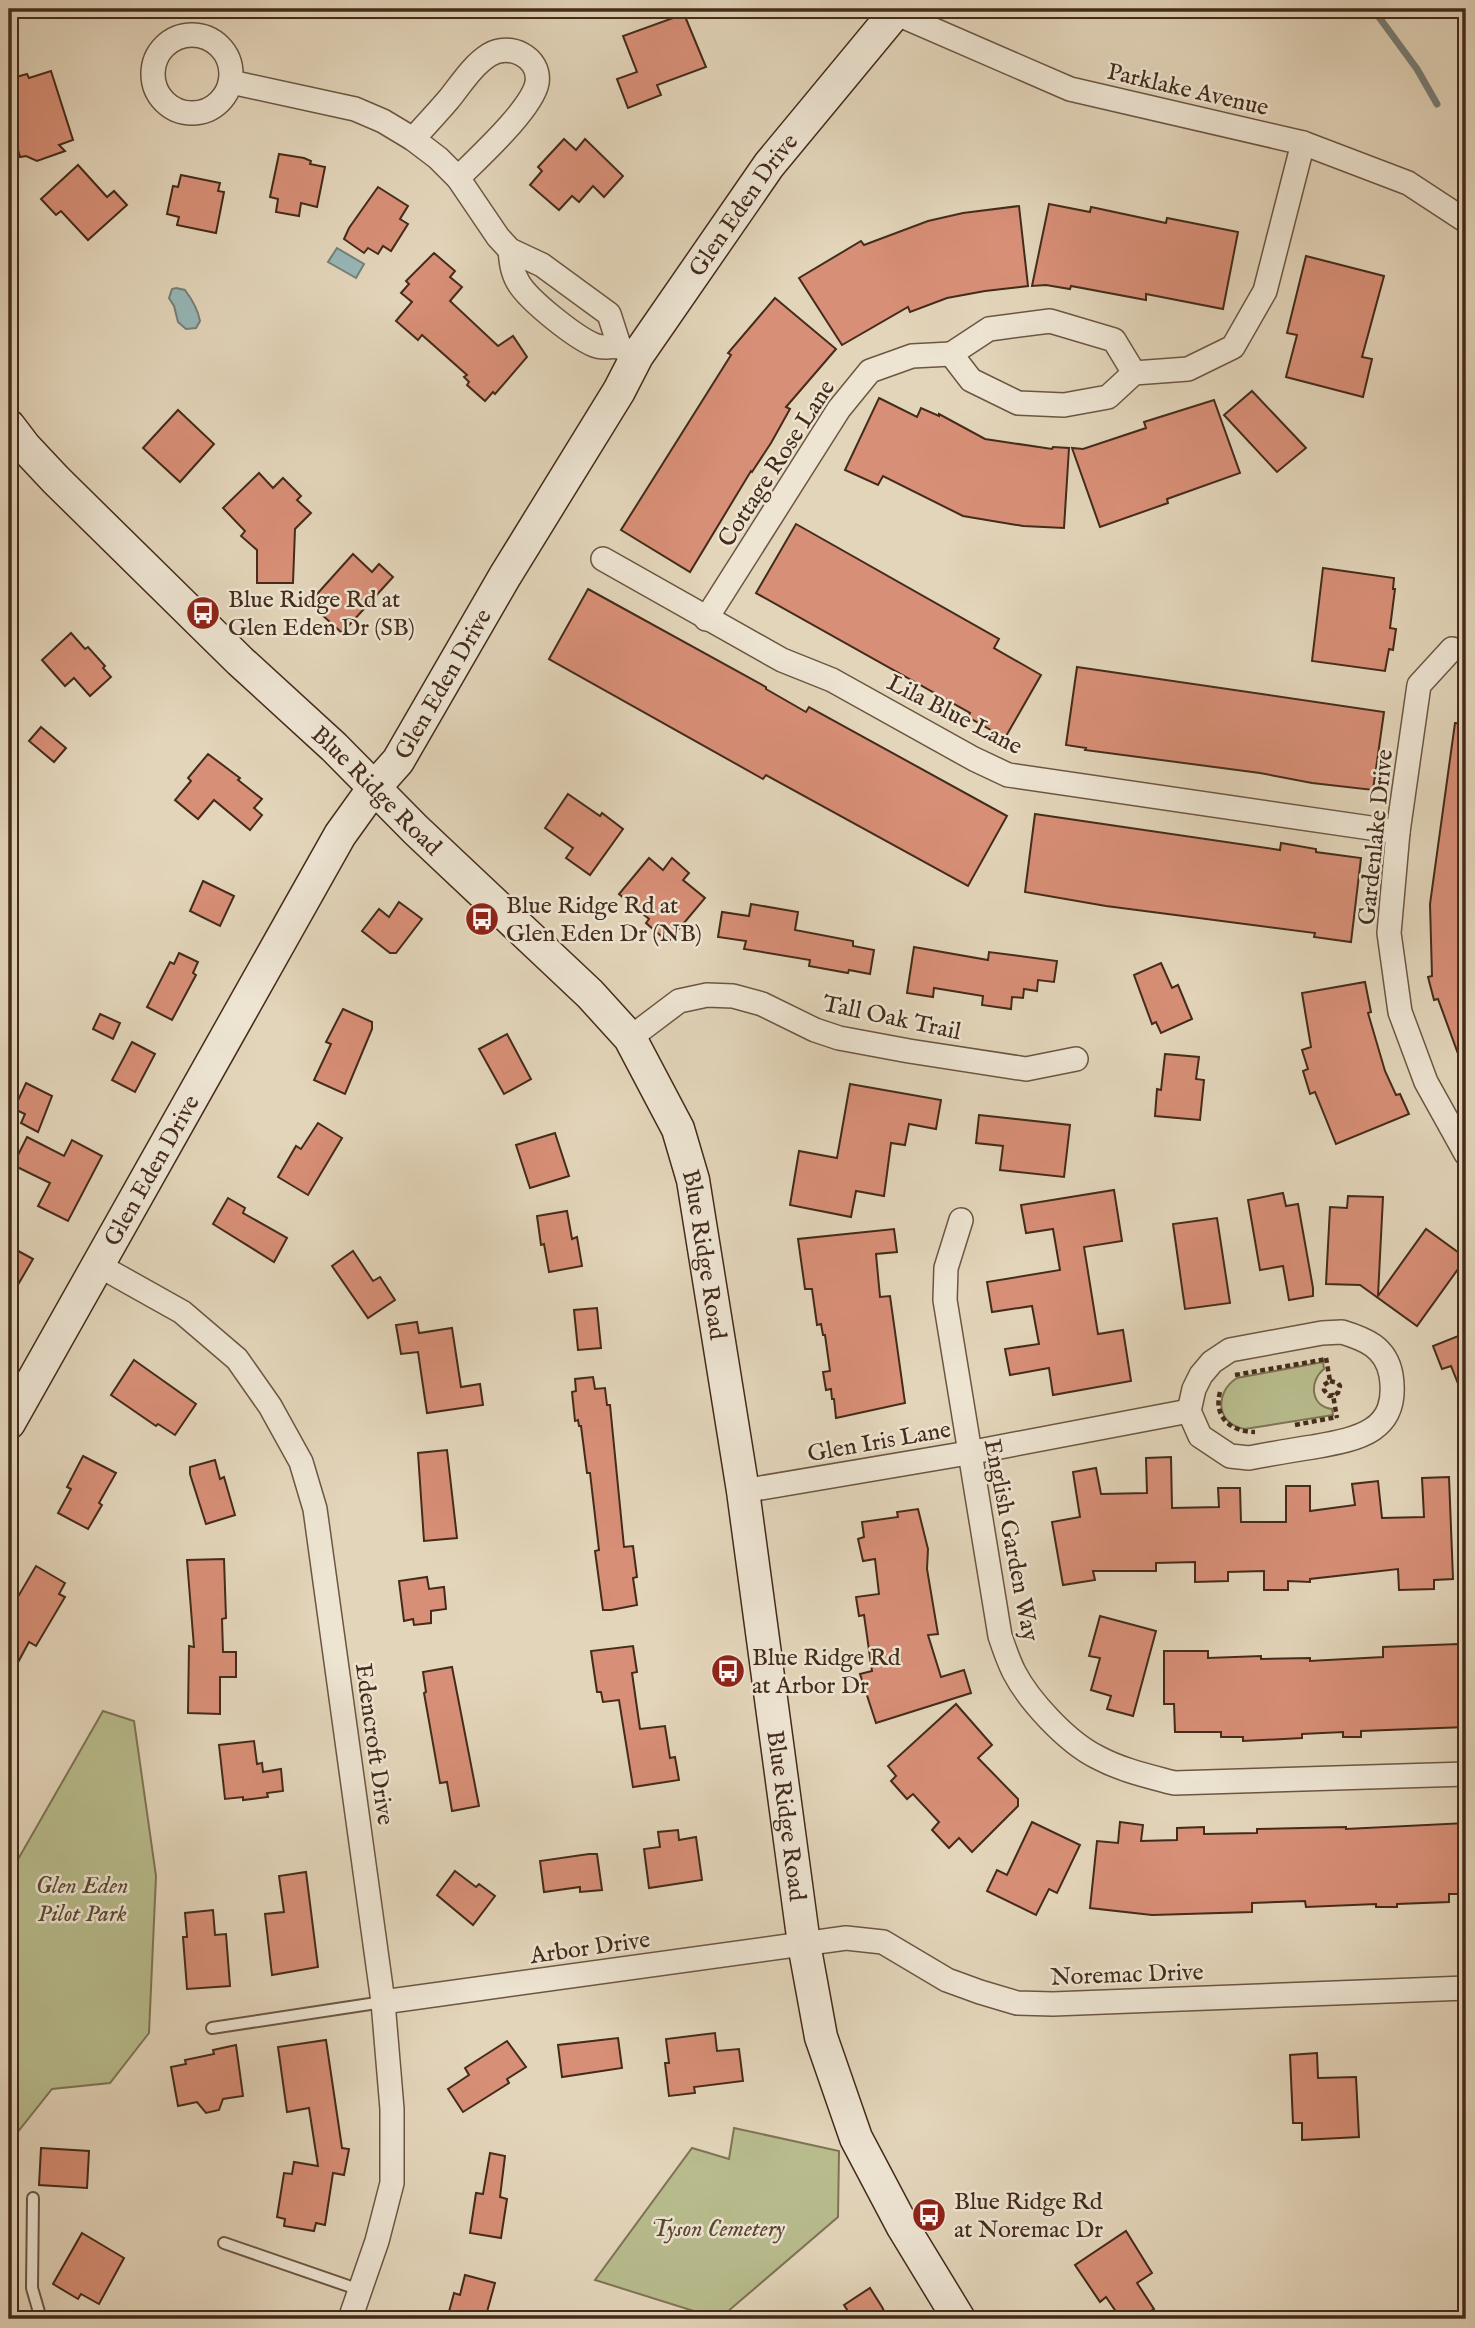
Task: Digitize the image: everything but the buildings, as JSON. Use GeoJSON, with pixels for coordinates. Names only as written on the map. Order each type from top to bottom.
{"type":"FeatureCollection","features":[{"type":"Feature","properties":{"kind":"main road","name":"Glen Eden Drive"},"geometry":{"type":"LineString","coordinates":[[12,1405],[98,1265],[340,835],[373,789],[398,761],[505,576],[619,391],[628,350],[769,165],[896,11]]}},
{"type":"Feature","properties":{"kind":"main road","name":"Blue Ridge Road"},"geometry":{"type":"LineString","coordinates":[[9,426],[24,447],[56,480],[240,662],[334,747],[373,789],[590,994],[630,1038],[678,1129],[693,1180],[743,1491],[804,1944],[821,2037],[856,2137],[903,2227],[959,2319]]}},
{"type":"Feature","properties":{"kind":"street","name":"Parklake Avenue"},"geometry":{"type":"LineString","coordinates":[[896,11],[1070,89],[1303,143],[1408,183],[1466,221]]}},
{"type":"Feature","properties":{"kind":"street"},"geometry":{"type":"LineString","coordinates":[[413,139],[486,56],[506,50],[526,56],[536,67],[537,82],[533,95],[458,178]]}},
{"type":"Feature","properties":{"kind":"street"},"geometry":{"type":"LineString","coordinates":[[231,82],[355,109],[383,121],[413,139],[458,178],[498,237],[510,250],[542,265],[609,314],[628,350]]}},
{"type":"Feature","properties":{"kind":"street"},"geometry":{"type":"LineString","coordinates":[[1134,373],[1114,340],[1051,321],[989,329],[951,354],[971,380],[1018,402],[1064,405],[1108,397],[1134,373],[1188,369],[1233,347],[1265,291],[1303,143]]}},
{"type":"Feature","properties":{"kind":"street"},"geometry":{"type":"LineString","coordinates":[[510,250],[513,270],[519,284],[577,337],[598,347],[628,350]]}},
{"type":"Feature","properties":{"kind":"street","name":"Cottage Rose Lane"},"geometry":{"type":"LineString","coordinates":[[706,619],[839,409],[870,371],[912,356],[951,354]]}},
{"type":"Feature","properties":{"kind":"street","name":"Lila Blue Lane"},"geometry":{"type":"LineString","coordinates":[[603,559],[782,660],[832,680],[1008,775],[1398,832]]}},
{"type":"Feature","properties":{"kind":"street","name":"Gardenlake Drive"},"geometry":{"type":"LineString","coordinates":[[1452,649],[1419,684],[1398,832],[1389,933],[1400,1012],[1426,1082],[1466,1154]]}},
{"type":"Feature","properties":{"kind":"street","name":"Tall Oak Trail"},"geometry":{"type":"LineString","coordinates":[[630,1038],[679,1001],[707,995],[733,996],[762,1004],[815,1030],[839,1038],[909,1051],[1026,1069],[1076,1059]]}},
{"type":"Feature","properties":{"kind":"street","name":"English Garden Way"},"geometry":{"type":"LineString","coordinates":[[961,1220],[946,1268],[945,1300],[968,1453],[1000,1636],[1014,1672],[1034,1701],[1065,1733],[1095,1756],[1135,1773],[1174,1783],[1466,1774]]}},
{"type":"Feature","properties":{"kind":"street","name":"Edencroft Drive"},"geometry":{"type":"LineString","coordinates":[[98,1265],[182,1312],[237,1359],[270,1406],[301,1462],[315,1509],[383,2001],[392,2109],[392,2183],[377,2241],[350,2319]]}},
{"type":"Feature","properties":{"kind":"street"},"geometry":{"type":"LineString","coordinates":[[1322,1332],[1342,1332],[1370,1341],[1389,1365],[1394,1394],[1385,1420],[1364,1436],[1249,1458],[1230,1455],[1200,1436],[1189,1411],[1194,1389],[1212,1362],[1230,1350],[1322,1332]]}},
{"type":"Feature","properties":{"kind":"street","name":"Glen Iris Lane"},"geometry":{"type":"LineString","coordinates":[[743,1491],[968,1453],[1189,1411]]}},
{"type":"Feature","properties":{"kind":"street","name":"Noremac Drive"},"geometry":{"type":"LineString","coordinates":[[804,1944],[846,1938],[883,1942],[947,1980],[1017,2003],[1053,2004],[1466,1988]]}},
{"type":"Feature","properties":{"kind":"street","name":"Arbor Drive"},"geometry":{"type":"LineString","coordinates":[[383,2001],[804,1944]]}},
{"type":"Feature","properties":{"kind":"lane"},"geometry":{"type":"LineString","coordinates":[[212,2028],[383,2001]]}},
{"type":"Feature","properties":{"kind":"lane"},"geometry":{"type":"LineString","coordinates":[[33,2198],[32,2288],[41,2319]]}},
{"type":"Feature","properties":{"kind":"lane"},"geometry":{"type":"LineString","coordinates":[[223,2243],[360,2290]]}},
{"type":"Feature","properties":{"kind":"path"},"geometry":{"type":"LineString","coordinates":[[1322,1332],[1330,1381]]}},
{"type":"Feature","properties":{"kind":"path"},"geometry":{"type":"LineString","coordinates":[[1256,1432],[1235,1429],[1222,1417],[1217,1405],[1219,1394],[1226,1382],[1237,1374],[1327,1359]]}},
{"type":"Feature","properties":{"kind":"path"},"geometry":{"type":"LineString","coordinates":[[1330,1381],[1338,1382],[1340,1386],[1338,1393],[1329,1396],[1324,1385],[1330,1381]]}},
{"type":"Feature","properties":{"kind":"path"},"geometry":{"type":"LineString","coordinates":[[1334,1395],[1341,1442]]}},
{"type":"Feature","properties":{"kind":"path"},"geometry":{"type":"LineString","coordinates":[[1283,1427],[1337,1417]]}},
{"type":"Feature","properties":{"kind":"green space"},"geometry":{"type":"Polygon","coordinates":[[[1323,1362],[1324,1369],[1316,1380],[1314,1392],[1319,1403],[1332,1409],[1333,1415],[1245,1429],[1235,1426],[1224,1415],[1224,1391],[1237,1378],[1323,1362]]]}},
{"type":"Feature","properties":{"kind":"green space","name":"Glen Eden Pilot Park"},"geometry":{"type":"Polygon","coordinates":[[[103,1711],[134,1721],[156,1876],[149,2033],[110,2083],[52,2089],[9,2143],[9,1875],[103,1711]]]}},
{"type":"Feature","properties":{"kind":"green space","name":"Tyson Cemetery"},"geometry":{"type":"Polygon","coordinates":[[[734,2128],[839,2151],[838,2217],[719,2319],[595,2280],[692,2148],[729,2159],[734,2128]]]}},
{"type":"Feature","properties":{"kind":"water"},"geometry":{"type":"Polygon","coordinates":[[[337,248],[364,264],[356,278],[328,262],[337,248]]]}},
{"type":"Feature","properties":{"kind":"water"},"geometry":{"type":"Polygon","coordinates":[[[172,289],[185,290],[194,304],[200,321],[196,328],[186,329],[178,322],[169,298],[172,289]]]}},
{"type":"Feature","properties":{"kind":"waterway"},"geometry":{"type":"LineString","coordinates":[[1373,9],[1417,69],[1437,104]]}},
{"type":"Feature","properties":{"kind":"place","name":"Blue Ridge Rd at Glen Eden Dr (SB)"},"geometry":{"type":"Point","coordinates":[203,613]}},
{"type":"Feature","properties":{"kind":"place","name":"Blue Ridge Rd at Glen Eden Dr (NB)"},"geometry":{"type":"Point","coordinates":[482,919]}},
{"type":"Feature","properties":{"kind":"place","name":"Blue Ridge Rd at Arbor Dr"},"geometry":{"type":"Point","coordinates":[728,1671]}},
{"type":"Feature","properties":{"kind":"place","name":"Blue Ridge Rd at Noremac Dr"},"geometry":{"type":"Point","coordinates":[929,2215]}}]}
